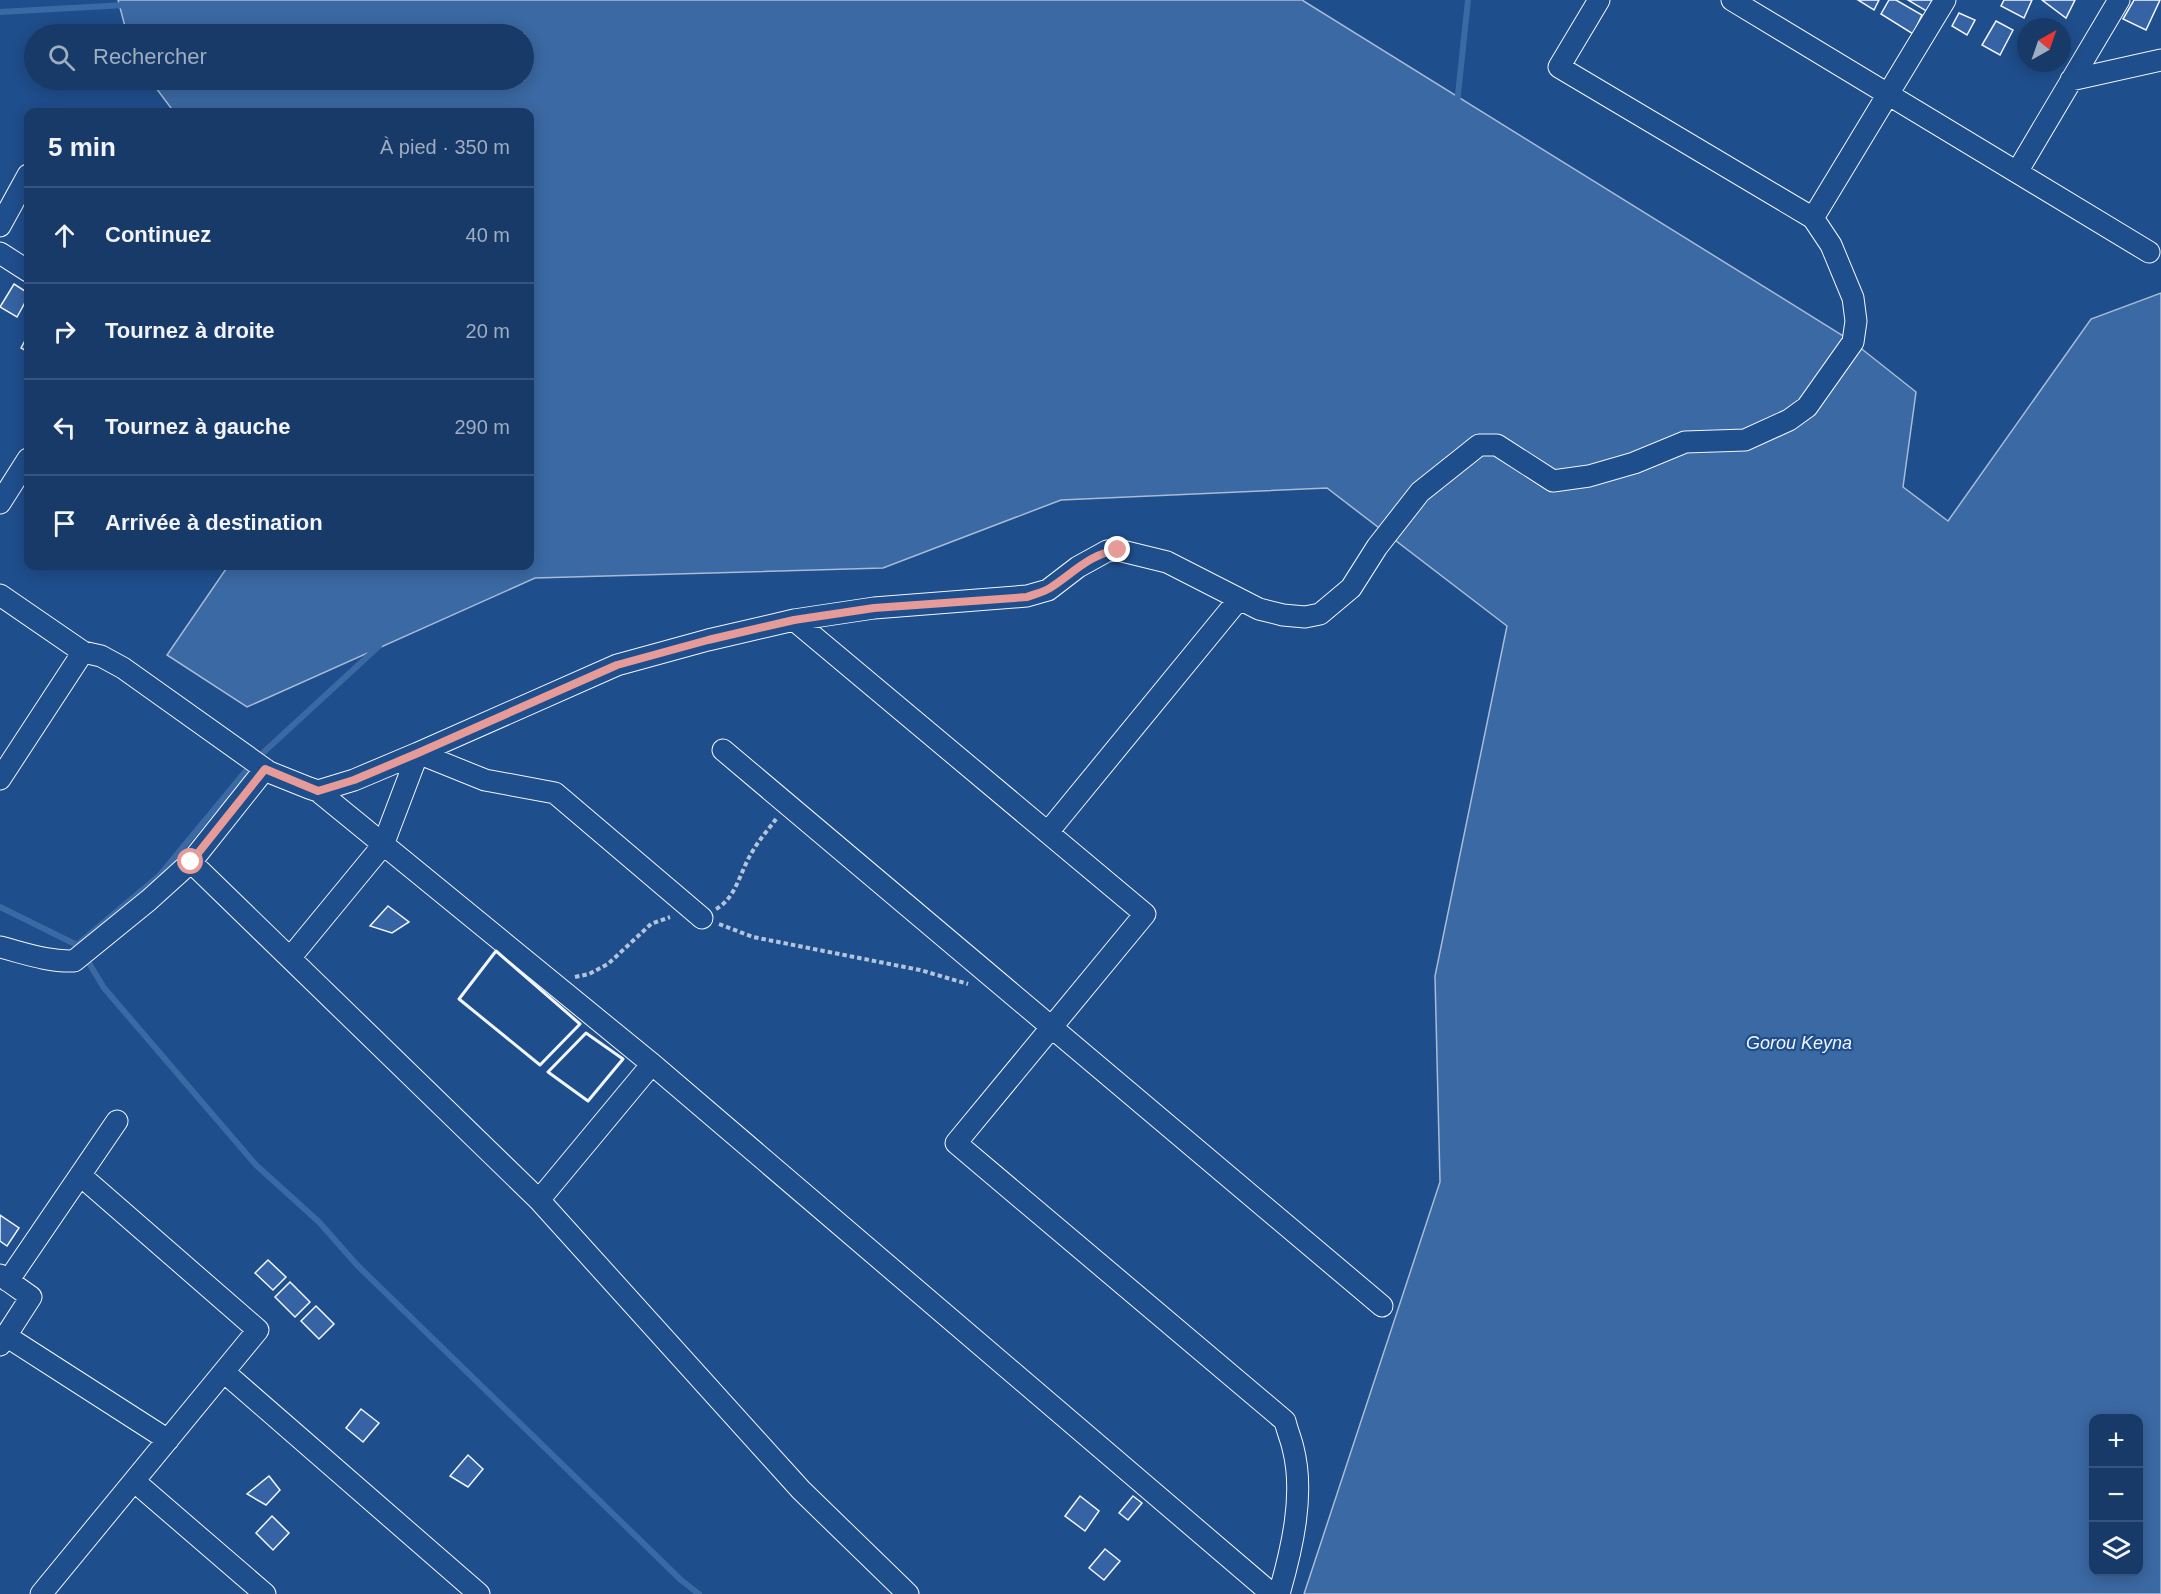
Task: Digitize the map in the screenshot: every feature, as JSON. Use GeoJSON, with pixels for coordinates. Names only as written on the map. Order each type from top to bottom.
{"type":"FeatureCollection","features":[{"type":"Feature","properties":{"kind":"street"},"geometry":{"type":"LineString","coordinates":[[318,791],[354,780],[617,665],[708,640],[794,620],[874,608],[1027,597],[1048,590],[1078,567],[1107,551],[1118,550],[1167,562],[1259,609],[1282,615],[1305,617],[1320,614],[1351,588],[1377,547],[1420,492],[1479,445],[1497,445],[1553,481],[1589,477],[1634,463],[1685,442],[1745,440],[1789,420],[1807,407],[1853,342],[1856,321],[1853,298],[1832,245],[1813,218],[1559,67],[1599,0]]}},
{"type":"Feature","properties":{"kind":"street"},"geometry":{"type":"LineString","coordinates":[[1732,0],[2149,252]]}},
{"type":"Feature","properties":{"kind":"street"},"geometry":{"type":"LineString","coordinates":[[1813,218],[1946,0]]}},
{"type":"Feature","properties":{"kind":"street"},"geometry":{"type":"LineString","coordinates":[[2017,172],[2119,0]]}},
{"type":"Feature","properties":{"kind":"street"},"geometry":{"type":"LineString","coordinates":[[2071,80],[2161,60]]}},
{"type":"Feature","properties":{"kind":"street"},"geometry":{"type":"LineString","coordinates":[[0,226],[24,182]]}},
{"type":"Feature","properties":{"kind":"street"},"geometry":{"type":"LineString","coordinates":[[0,253],[24,268]]}},
{"type":"Feature","properties":{"kind":"street"},"geometry":{"type":"LineString","coordinates":[[0,503],[24,465]]}},
{"type":"Feature","properties":{"kind":"street"},"geometry":{"type":"LineString","coordinates":[[0,595],[83,652],[101,656],[123,668],[265,769],[318,791],[652,1064],[1272,1594]]}},
{"type":"Feature","properties":{"kind":"street"},"geometry":{"type":"LineString","coordinates":[[1048,832],[1239,599]]}},
{"type":"Feature","properties":{"kind":"street"},"geometry":{"type":"LineString","coordinates":[[794,620],[1145,914],[956,1143],[1285,1421],[1298,1474],[1296,1511],[1288,1564],[1279,1594]]}},
{"type":"Feature","properties":{"kind":"street"},"geometry":{"type":"LineString","coordinates":[[0,779],[83,652]]}},
{"type":"Feature","properties":{"kind":"street"},"geometry":{"type":"LineString","coordinates":[[723,750],[1382,1306]]}},
{"type":"Feature","properties":{"kind":"street"},"geometry":{"type":"LineString","coordinates":[[290,958],[383,845],[418,753]]}},
{"type":"Feature","properties":{"kind":"street"},"geometry":{"type":"LineString","coordinates":[[418,753],[485,780],[555,793],[702,918]]}},
{"type":"Feature","properties":{"kind":"street"},"geometry":{"type":"LineString","coordinates":[[0,947],[38,958],[74,961],[149,900],[191,862],[265,769]]}},
{"type":"Feature","properties":{"kind":"street"},"geometry":{"type":"LineString","coordinates":[[191,862],[539,1200],[801,1490],[908,1594]]}},
{"type":"Feature","properties":{"kind":"street"},"geometry":{"type":"LineString","coordinates":[[539,1200],[652,1064]]}},
{"type":"Feature","properties":{"kind":"street"},"geometry":{"type":"LineString","coordinates":[[117,1121],[4,1278],[31,1297],[3,1340],[168,1440]]}},
{"type":"Feature","properties":{"kind":"street"},"geometry":{"type":"LineString","coordinates":[[41,1594],[258,1330],[80,1175]]}},
{"type":"Feature","properties":{"kind":"street"},"geometry":{"type":"LineString","coordinates":[[224,1372],[478,1594]]}},
{"type":"Feature","properties":{"kind":"street"},"geometry":{"type":"LineString","coordinates":[[134,1481],[265,1594]]}},
{"type":"Feature","properties":{"kind":"path"},"geometry":{"type":"LineString","coordinates":[[702,918],[753,937],[920,970],[973,985]]}},
{"type":"Feature","properties":{"kind":"water","name":"Gorou Keyna"},"geometry":{"type":"Polygon","coordinates":[[[118,0],[1302,0],[1853,342],[1916,392],[1903,487],[1948,521],[2091,319],[2161,293],[2161,1594],[1304,1594],[1440,1182],[1435,976],[1507,626],[1327,488],[1061,500],[883,568],[535,578],[247,707],[167,655],[225,570],[534,570],[534,108],[171,108],[158,90],[534,90],[534,24],[124,24],[118,0]]]}},
{"type":"Feature","properties":{"kind":"building"},"geometry":{"type":"Polygon","coordinates":[[[1858,0],[1879,0],[1874,10],[1858,0]]]}},
{"type":"Feature","properties":{"kind":"building"},"geometry":{"type":"Polygon","coordinates":[[[1889,0],[1896,0],[1922,15],[1913,34],[1881,14],[1889,0]]]}},
{"type":"Feature","properties":{"kind":"building"},"geometry":{"type":"Polygon","coordinates":[[[1908,0],[1932,0],[1928,12],[1908,0]]]}},
{"type":"Feature","properties":{"kind":"building"},"geometry":{"type":"Polygon","coordinates":[[[2004,0],[2032,0],[2024,18],[2001,6],[2004,0]]]}},
{"type":"Feature","properties":{"kind":"building"},"geometry":{"type":"Polygon","coordinates":[[[2042,0],[2075,0],[2066,18],[2042,0]]]}},
{"type":"Feature","properties":{"kind":"building"},"geometry":{"type":"Polygon","coordinates":[[[2134,0],[2160,0],[2146,30],[2123,19],[2134,0]]]}},
{"type":"Feature","properties":{"kind":"building"},"geometry":{"type":"Polygon","coordinates":[[[1959,13],[1975,20],[1967,35],[1952,26],[1959,13]]]}},
{"type":"Feature","properties":{"kind":"building"},"geometry":{"type":"Polygon","coordinates":[[[1996,21],[2013,30],[2000,55],[1982,45],[1996,21]]]}},
{"type":"Feature","properties":{"kind":"building"},"geometry":{"type":"Polygon","coordinates":[[[14,284],[24,290],[24,304],[17,317],[0,307],[14,284]]]}},
{"type":"Feature","properties":{"kind":"building"},"geometry":{"type":"Polygon","coordinates":[[[388,906],[409,922],[392,933],[370,926],[388,906]]]}},
{"type":"Feature","properties":{"kind":"building"},"geometry":{"type":"Polygon","coordinates":[[[0,1215],[19,1228],[7,1246],[0,1241],[0,1215]]]}},
{"type":"Feature","properties":{"kind":"building"},"geometry":{"type":"Polygon","coordinates":[[[268,1260],[286,1277],[273,1290],[255,1273],[268,1260]]]}},
{"type":"Feature","properties":{"kind":"building"},"geometry":{"type":"Polygon","coordinates":[[[290,1282],[310,1302],[295,1317],[275,1297],[290,1282]]]}},
{"type":"Feature","properties":{"kind":"building"},"geometry":{"type":"Polygon","coordinates":[[[316,1306],[334,1324],[319,1339],[301,1321],[316,1306]]]}},
{"type":"Feature","properties":{"kind":"building"},"geometry":{"type":"Polygon","coordinates":[[[361,1409],[379,1423],[363,1442],[346,1428],[361,1409]]]}},
{"type":"Feature","properties":{"kind":"building"},"geometry":{"type":"Polygon","coordinates":[[[468,1455],[483,1469],[468,1487],[450,1476],[468,1455]]]}},
{"type":"Feature","properties":{"kind":"building"},"geometry":{"type":"Polygon","coordinates":[[[269,1476],[280,1490],[266,1505],[247,1494],[269,1476]]]}},
{"type":"Feature","properties":{"kind":"building"},"geometry":{"type":"Polygon","coordinates":[[[1080,1496],[1099,1511],[1085,1531],[1065,1516],[1080,1496]]]}},
{"type":"Feature","properties":{"kind":"building"},"geometry":{"type":"Polygon","coordinates":[[[1133,1496],[1142,1503],[1128,1520],[1119,1513],[1133,1496]]]}},
{"type":"Feature","properties":{"kind":"building"},"geometry":{"type":"Polygon","coordinates":[[[272,1516],[289,1533],[273,1550],[256,1533],[272,1516]]]}},
{"type":"Feature","properties":{"kind":"building"},"geometry":{"type":"Polygon","coordinates":[[[1105,1549],[1120,1561],[1104,1580],[1089,1568],[1105,1549]]]}},
{"type":"Feature","properties":{"kind":"waterway"},"geometry":{"type":"LineString","coordinates":[[1457,104],[1468,0]]}},
{"type":"Feature","properties":{"kind":"waterway"},"geometry":{"type":"LineString","coordinates":[[0,12],[125,5]]}},
{"type":"Feature","properties":{"kind":"waterway"},"geometry":{"type":"LineString","coordinates":[[0,907],[77,945],[160,875],[254,761],[379,646]]}},
{"type":"Feature","properties":{"kind":"waterway"},"geometry":{"type":"LineString","coordinates":[[86,958],[104,988],[256,1165],[319,1222],[357,1265],[681,1580],[699,1594]]}},
{"type":"Feature","properties":{"kind":"wall"},"geometry":{"type":"LineString","coordinates":[[496,951],[580,1024],[540,1065],[459,999],[496,951]]}},
{"type":"Feature","properties":{"kind":"wall"},"geometry":{"type":"LineString","coordinates":[[586,1033],[623,1059],[588,1101],[548,1072],[586,1033]]}},
{"type":"Feature","properties":{"kind":"route"},"geometry":{"type":"LineString","coordinates":[[191,862],[265,769],[318,791],[354,780],[617,665],[708,640],[794,620],[874,608],[1027,597],[1048,590],[1078,567],[1107,551],[1118,550]]}}]}
